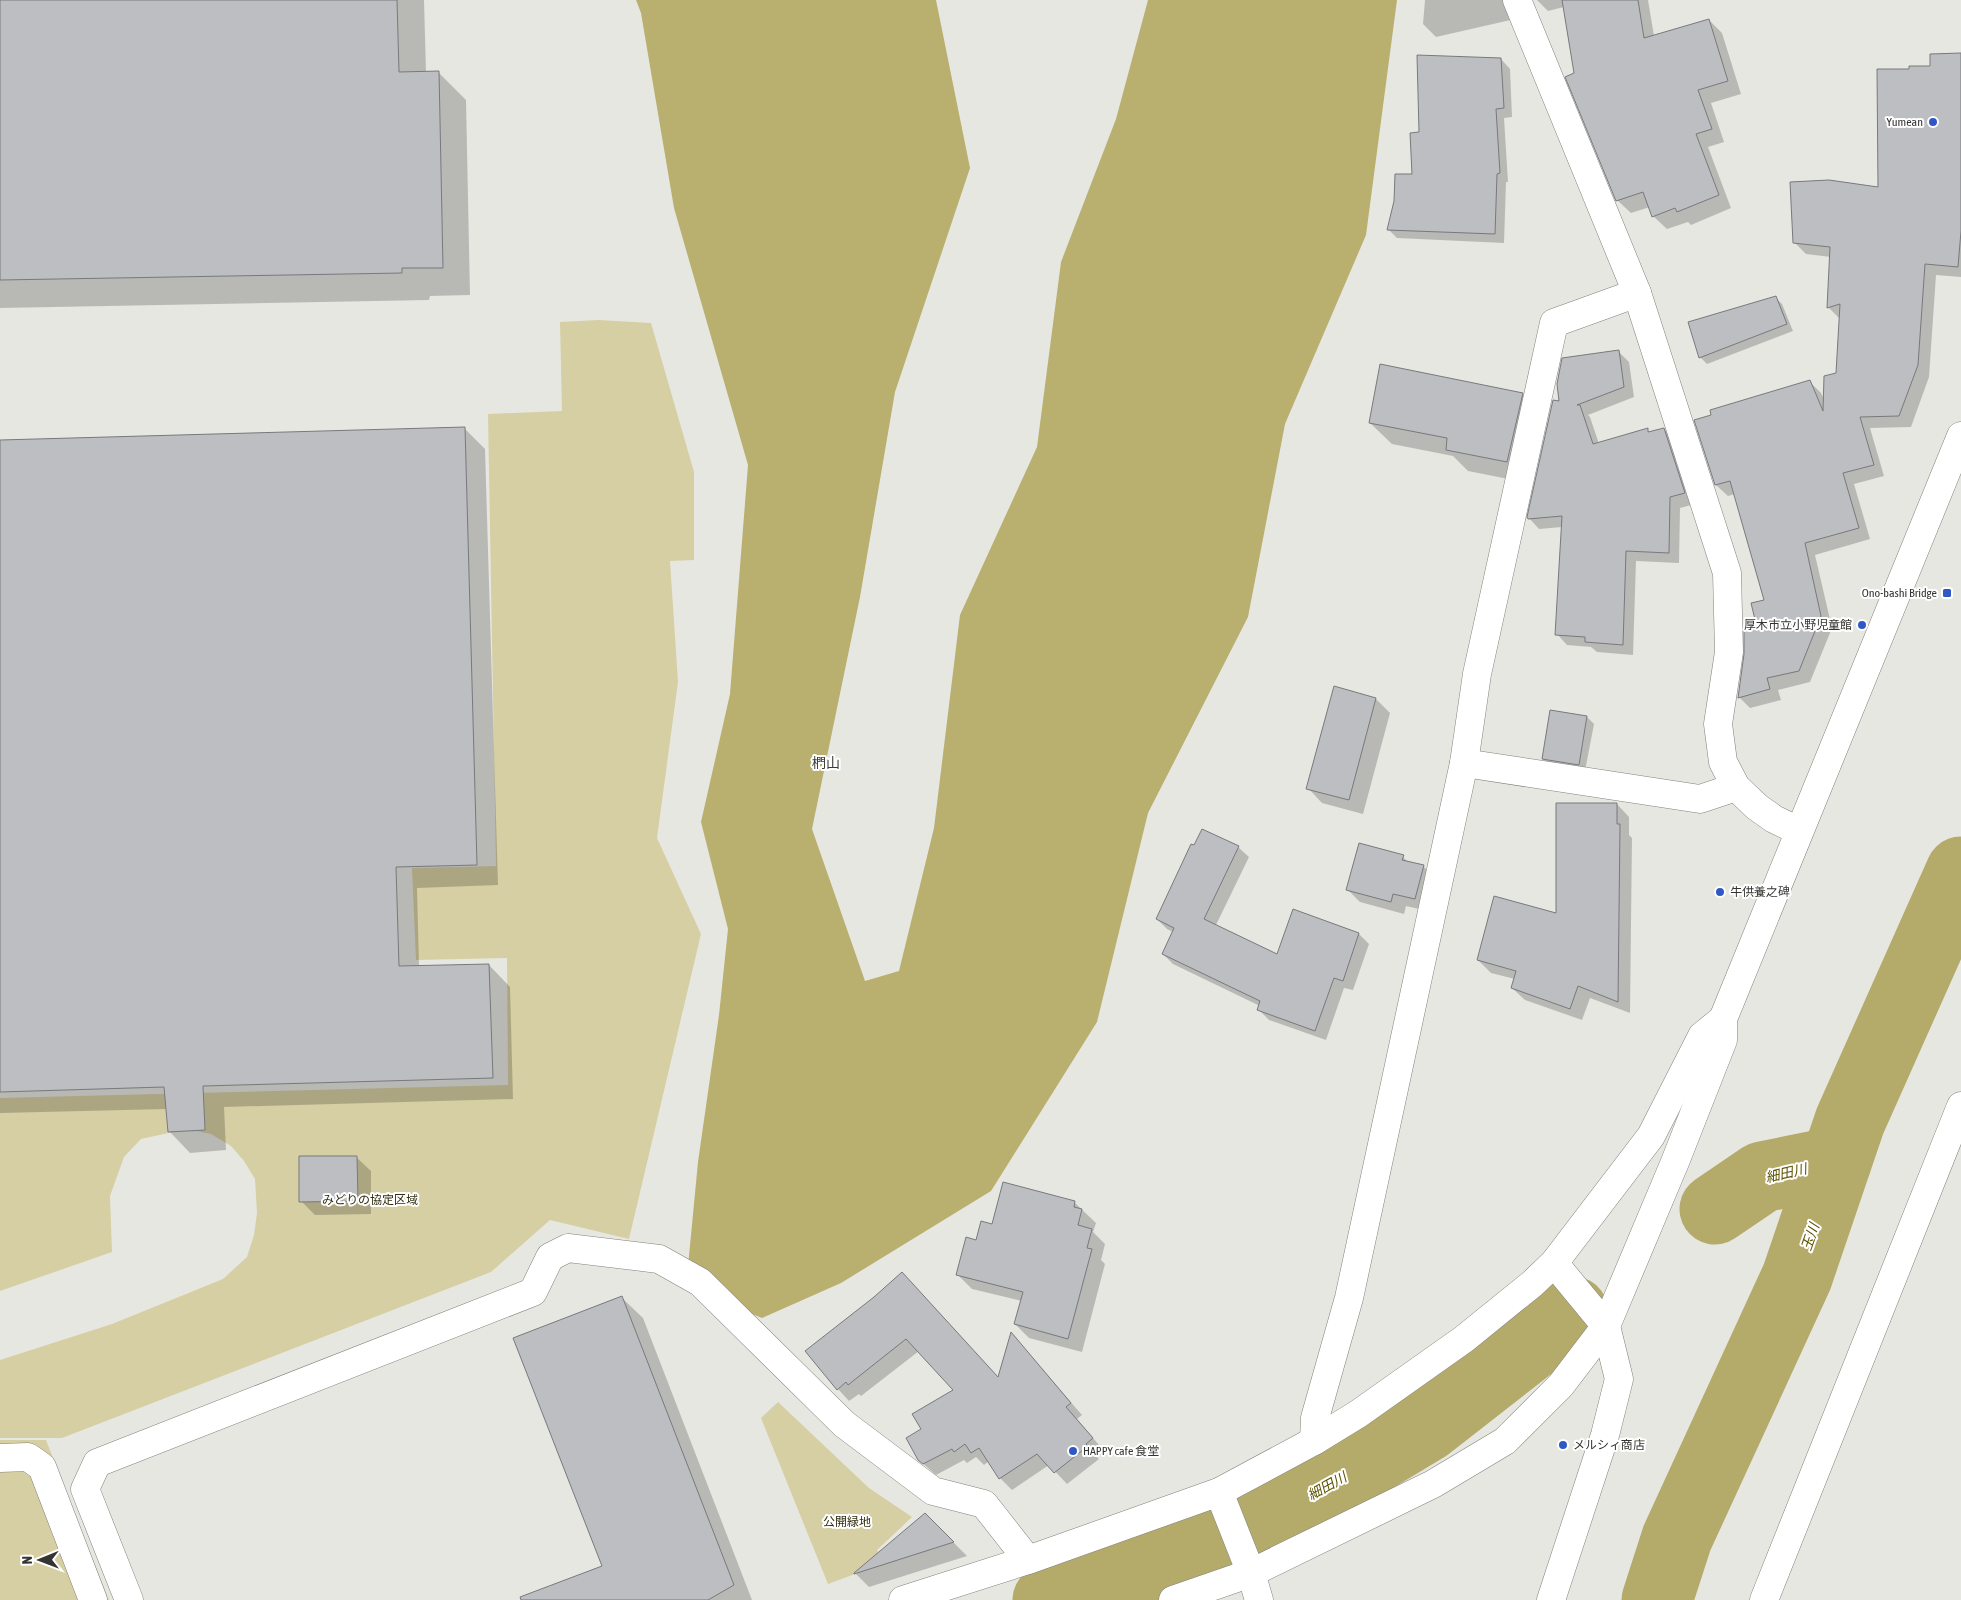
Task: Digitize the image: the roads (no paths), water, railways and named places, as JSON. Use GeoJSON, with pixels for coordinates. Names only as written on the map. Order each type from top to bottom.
{"type":"FeatureCollection","features":[{"type":"Feature","properties":{"kind":"street"},"geometry":{"type":"LineString","coordinates":[[1517,0],[1637,294],[1727,573],[1729,652],[1718,724],[1723,762],[1736,787],[1757,807],[1774,819],[1799,831]]}},
{"type":"Feature","properties":{"kind":"street"},"geometry":{"type":"LineString","coordinates":[[1314,1442],[1315,1418],[1349,1298],[1464,763],[1477,674],[1554,323],[1637,294]]}},
{"type":"Feature","properties":{"kind":"street"},"geometry":{"type":"LineString","coordinates":[[1173,1600],[1246,1561],[1433,1484],[1505,1441],[1561,1384],[1601,1321],[1675,1162],[1723,1040],[1723,1019],[1961,436]]}},
{"type":"Feature","properties":{"kind":"street"},"geometry":{"type":"LineString","coordinates":[[1464,763],[1700,799],[1736,787]]}},
{"type":"Feature","properties":{"kind":"street"},"geometry":{"type":"LineString","coordinates":[[903,1600],[1222,1500],[1358,1414],[1464,1338],[1532,1284],[1562,1272],[1651,1136],[1702,1036],[1723,1019]]}},
{"type":"Feature","properties":{"kind":"street"},"geometry":{"type":"LineString","coordinates":[[1764,1600],[1961,1106]]}},
{"type":"Feature","properties":{"kind":"street"},"geometry":{"type":"LineString","coordinates":[[129,1600],[85,1489],[96,1463],[533,1292],[550,1257],[568,1248],[659,1259],[700,1282],[844,1424],[933,1492],[984,1504],[1028,1560]]}},
{"type":"Feature","properties":{"kind":"street"},"geometry":{"type":"LineString","coordinates":[[1551,1600],[1605,1435],[1619,1379],[1601,1321],[1562,1272]]}},
{"type":"Feature","properties":{"kind":"street"},"geometry":{"type":"LineString","coordinates":[[0,1458],[28,1457],[42,1467],[93,1600]]}},
{"type":"Feature","properties":{"kind":"street"},"geometry":{"type":"LineString","coordinates":[[1222,1500],[1246,1561],[1258,1600]]}},
{"type":"Feature","properties":{"kind":"waterway","name":"玉川"},"geometry":{"type":"LineString","coordinates":[[1657,1600],[1677,1538],[1797,1277],[1850,1121],[1961,872]]}},
{"type":"Feature","properties":{"kind":"waterway","name":"細田川"},"geometry":{"type":"LineString","coordinates":[[1715,1209],[1762,1177],[1836,1162]]}},
{"type":"Feature","properties":{"kind":"waterway","name":"細田川"},"geometry":{"type":"LineString","coordinates":[[1048,1600],[1212,1544],[1319,1491],[1427,1426],[1573,1312]]}},
{"type":"Feature","properties":{"kind":"place","name":"Yumean"},"geometry":{"type":"Point","coordinates":[1933,122]}},
{"type":"Feature","properties":{"kind":"place","name":"Ono-bashi Bridge"},"geometry":{"type":"Point","coordinates":[1947,593]}},
{"type":"Feature","properties":{"kind":"place","name":"厚木市立小野児童館"},"geometry":{"type":"Point","coordinates":[1862,625]}},
{"type":"Feature","properties":{"kind":"place","name":"牛供養之碑"},"geometry":{"type":"Point","coordinates":[1720,892]}},
{"type":"Feature","properties":{"kind":"place","name":"メルシィ商店"},"geometry":{"type":"Point","coordinates":[1563,1445]}},
{"type":"Feature","properties":{"kind":"place","name":"HAPPY cafe 食堂"},"geometry":{"type":"Point","coordinates":[1073,1451]}},
{"type":"Feature","properties":{"kind":"district","name":"椚山"},"geometry":{"type":"Point","coordinates":[826,763]}},
{"type":"Feature","properties":{"kind":"park label","name":"みどりの協定区域"},"geometry":{"type":"Point","coordinates":[370,1200]}},
{"type":"Feature","properties":{"kind":"park label","name":"公開緑地"},"geometry":{"type":"Point","coordinates":[847,1522]}}]}
